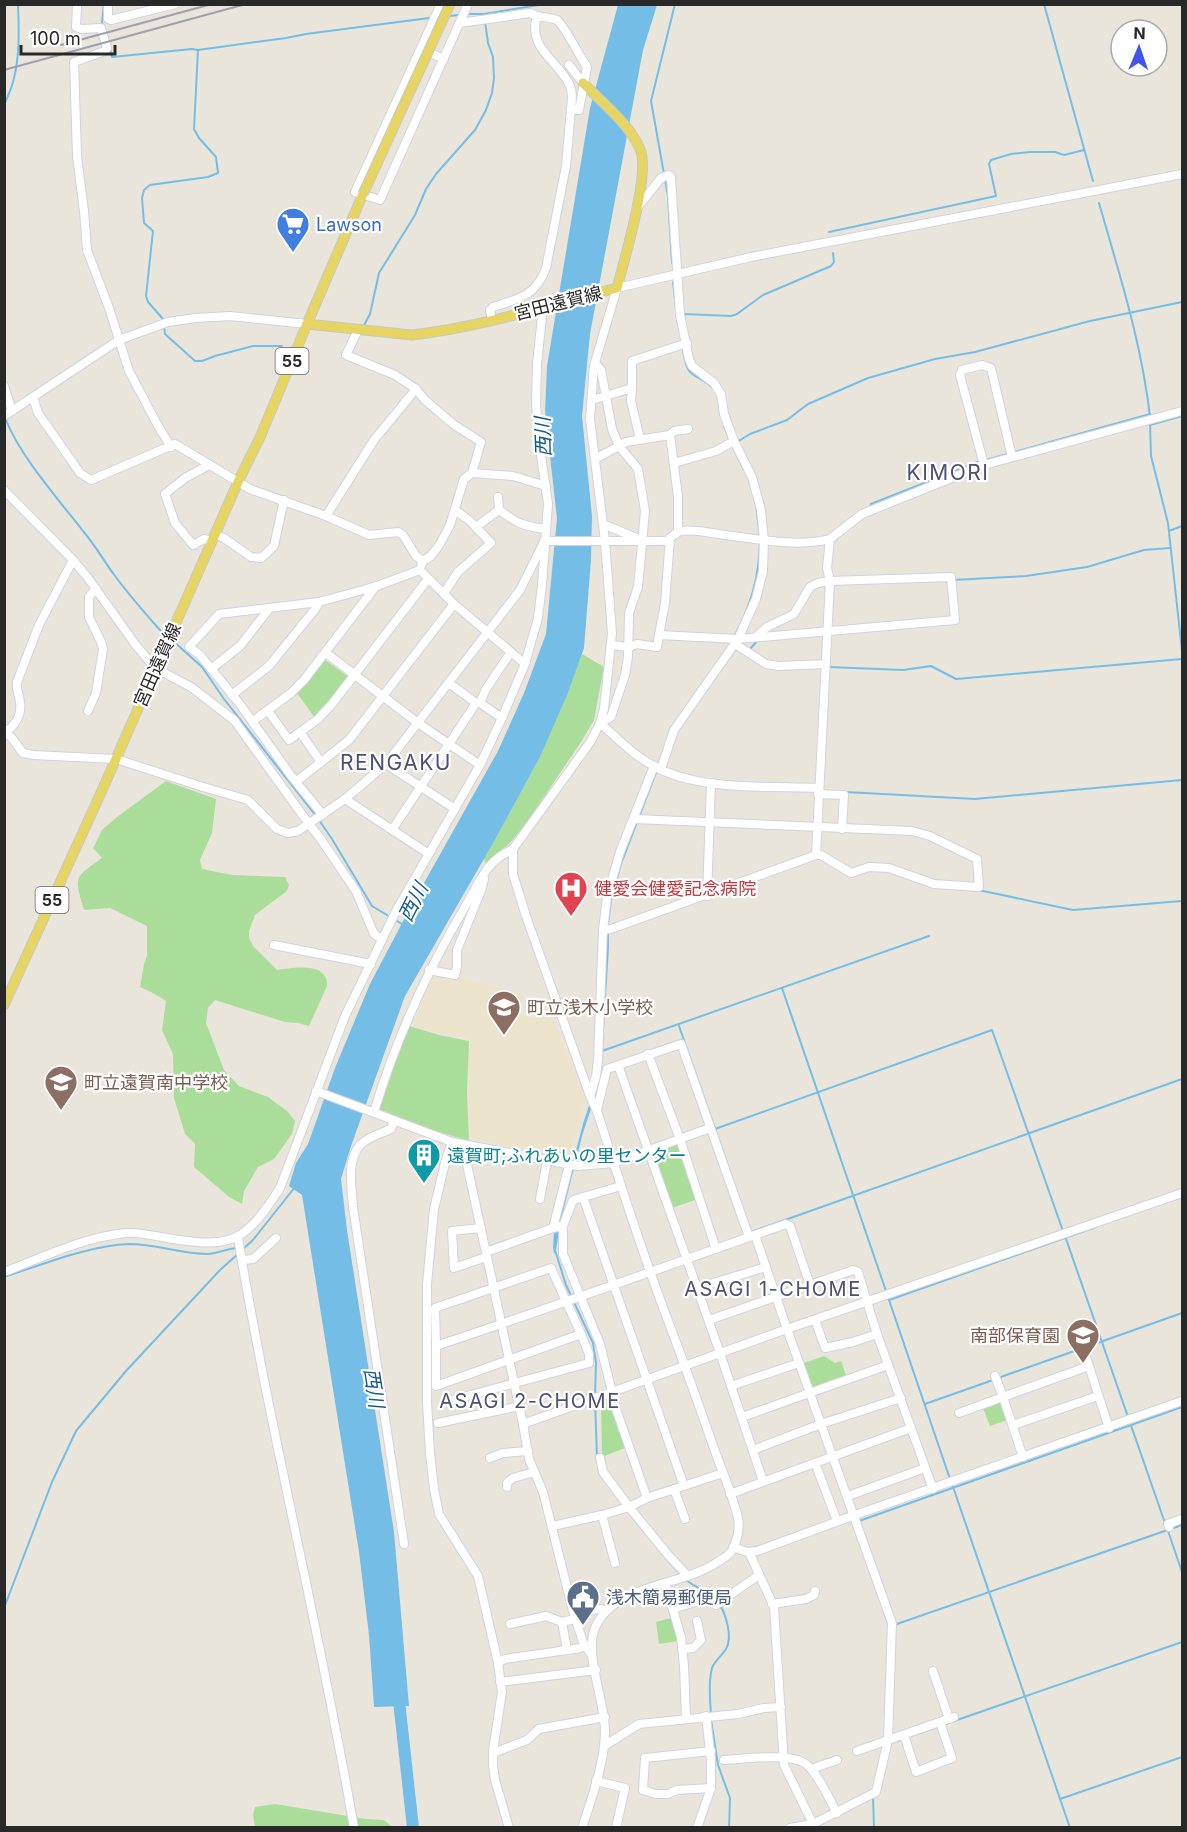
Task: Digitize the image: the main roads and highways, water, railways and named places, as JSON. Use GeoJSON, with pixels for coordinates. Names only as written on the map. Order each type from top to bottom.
{"type":"FeatureCollection","features":[{"type":"Feature","properties":{"kind":"main road","name":"宮田遠賀線"},"geometry":{"type":"LineString","coordinates":[[4,1005],[261,435],[363,194],[450,4]]}},
{"type":"Feature","properties":{"kind":"main road","name":"宮田遠賀線"},"geometry":{"type":"LineString","coordinates":[[307,324],[412,335],[467,326],[617,288],[644,171],[643,159],[632,134],[583,83]]}},
{"type":"Feature","properties":{"kind":"water"},"geometry":{"type":"Polygon","coordinates":[[[618,5],[657,5],[643,50],[590,334],[582,416],[592,516],[584,648],[567,695],[540,757],[405,996],[341,1179],[394,1532],[409,1706],[374,1707],[369,1635],[359,1552],[302,1195],[289,1186],[296,1163],[308,1144],[335,1068],[370,984],[498,751],[524,693],[546,634],[557,518],[545,412],[547,366],[590,108],[618,5]]]}},
{"type":"Feature","properties":{"kind":"water"},"geometry":{"type":"Polygon","coordinates":[[[656,769],[658,770],[622,864],[612,900],[601,1078],[582,1136],[554,1254],[554,1233],[596,1084],[605,918],[616,868],[656,769]]]}},
{"type":"Feature","properties":{"kind":"waterway"},"geometry":{"type":"LineString","coordinates":[[4,105],[17,63],[18,4]]}},
{"type":"Feature","properties":{"kind":"waterway"},"geometry":{"type":"LineString","coordinates":[[104,4],[102,22],[107,37]]}},
{"type":"Feature","properties":{"kind":"waterway"},"geometry":{"type":"LineString","coordinates":[[470,14],[484,14],[545,4]]}},
{"type":"Feature","properties":{"kind":"waterway"},"geometry":{"type":"LineString","coordinates":[[664,174],[651,101],[675,4]]}},
{"type":"Feature","properties":{"kind":"waterway"},"geometry":{"type":"LineString","coordinates":[[1044,4],[1093,181]]}},
{"type":"Feature","properties":{"kind":"waterway"},"geometry":{"type":"LineString","coordinates":[[363,327],[370,314],[379,273],[415,215],[426,189],[436,174],[475,130],[486,110],[494,78],[493,57],[488,43],[484,14]]}},
{"type":"Feature","properties":{"kind":"waterway"},"geometry":{"type":"LineString","coordinates":[[449,16],[459,15]]}},
{"type":"Feature","properties":{"kind":"waterway"},"geometry":{"type":"LineString","coordinates":[[110,48],[112,57],[198,50],[429,18]]}},
{"type":"Feature","properties":{"kind":"waterway"},"geometry":{"type":"LineString","coordinates":[[164,320],[148,302],[146,296],[153,231],[144,223],[142,198],[144,190],[150,185],[208,177],[218,173],[216,157],[194,129],[198,50]]}},
{"type":"Feature","properties":{"kind":"waterway"},"geometry":{"type":"LineString","coordinates":[[829,232],[996,196],[989,164],[991,160],[1011,154],[1055,152],[1064,155],[1084,150]]}},
{"type":"Feature","properties":{"kind":"waterway"},"geometry":{"type":"LineString","coordinates":[[665,180],[672,263]]}},
{"type":"Feature","properties":{"kind":"waterway"},"geometry":{"type":"LineString","coordinates":[[1099,203],[1136,336],[1150,417]]}},
{"type":"Feature","properties":{"kind":"waterway"},"geometry":{"type":"LineString","coordinates":[[683,314],[731,316],[737,314],[763,295],[831,266],[834,262],[833,253]]}},
{"type":"Feature","properties":{"kind":"waterway"},"geometry":{"type":"LineString","coordinates":[[673,282],[676,309]]}},
{"type":"Feature","properties":{"kind":"waterway"},"geometry":{"type":"LineString","coordinates":[[737,442],[750,434],[787,420],[808,404],[868,378],[1090,321],[1182,302]]}},
{"type":"Feature","properties":{"kind":"waterway"},"geometry":{"type":"LineString","coordinates":[[164,326],[165,334],[195,361],[253,346],[282,346]]}},
{"type":"Feature","properties":{"kind":"waterway"},"geometry":{"type":"LineString","coordinates":[[683,350],[690,372],[714,389]]}},
{"type":"Feature","properties":{"kind":"waterway"},"geometry":{"type":"LineString","coordinates":[[986,460],[1150,414]]}},
{"type":"Feature","properties":{"kind":"waterway"},"geometry":{"type":"LineString","coordinates":[[1150,425],[1182,416]]}},
{"type":"Feature","properties":{"kind":"waterway"},"geometry":{"type":"LineString","coordinates":[[5,417],[19,446],[40,476],[126,590],[167,636]]}},
{"type":"Feature","properties":{"kind":"waterway"},"geometry":{"type":"LineString","coordinates":[[1150,422],[1151,456],[1168,523],[1182,651]]}},
{"type":"Feature","properties":{"kind":"waterway"},"geometry":{"type":"LineString","coordinates":[[724,426],[729,438]]}},
{"type":"Feature","properties":{"kind":"waterway"},"geometry":{"type":"LineString","coordinates":[[732,445],[744,470]]}},
{"type":"Feature","properties":{"kind":"waterway"},"geometry":{"type":"LineString","coordinates":[[869,509],[871,504],[980,461]]}},
{"type":"Feature","properties":{"kind":"waterway"},"geometry":{"type":"LineString","coordinates":[[756,504],[760,537]]}},
{"type":"Feature","properties":{"kind":"waterway"},"geometry":{"type":"LineString","coordinates":[[834,541],[866,514]]}},
{"type":"Feature","properties":{"kind":"waterway"},"geometry":{"type":"LineString","coordinates":[[1169,531],[1182,526]]}},
{"type":"Feature","properties":{"kind":"waterway"},"geometry":{"type":"LineString","coordinates":[[734,637],[753,591],[760,542]]}},
{"type":"Feature","properties":{"kind":"waterway"},"geometry":{"type":"LineString","coordinates":[[953,580],[1026,576],[1087,567],[1144,550],[1170,548]]}},
{"type":"Feature","properties":{"kind":"waterway"},"geometry":{"type":"LineString","coordinates":[[172,640],[202,667],[224,699],[316,816]]}},
{"type":"Feature","properties":{"kind":"waterway"},"geometry":{"type":"LineString","coordinates":[[750,649],[758,640]]}},
{"type":"Feature","properties":{"kind":"waterway"},"geometry":{"type":"LineString","coordinates":[[828,667],[903,670],[931,666],[956,679],[1182,659]]}},
{"type":"Feature","properties":{"kind":"waterway"},"geometry":{"type":"LineString","coordinates":[[846,792],[975,799],[1182,780]]}},
{"type":"Feature","properties":{"kind":"waterway"},"geometry":{"type":"LineString","coordinates":[[319,820],[372,906],[402,924]]}},
{"type":"Feature","properties":{"kind":"waterway"},"geometry":{"type":"LineString","coordinates":[[957,889],[983,891],[1073,910],[1182,901]]}},
{"type":"Feature","properties":{"kind":"waterway"},"geometry":{"type":"LineString","coordinates":[[602,1051],[929,936]]}},
{"type":"Feature","properties":{"kind":"waterway"},"geometry":{"type":"LineString","coordinates":[[782,988],[886,1291]]}},
{"type":"Feature","properties":{"kind":"waterway"},"geometry":{"type":"LineString","coordinates":[[679,1026],[727,1163]]}},
{"type":"Feature","properties":{"kind":"waterway"},"geometry":{"type":"LineString","coordinates":[[715,1129],[992,1030],[1063,1231]]}},
{"type":"Feature","properties":{"kind":"waterway"},"geometry":{"type":"LineString","coordinates":[[751,1232],[1182,1079]]}},
{"type":"Feature","properties":{"kind":"waterway"},"geometry":{"type":"LineString","coordinates":[[243,1249],[253,1240],[295,1187]]}},
{"type":"Feature","properties":{"kind":"waterway"},"geometry":{"type":"LineString","coordinates":[[889,1300],[1096,1227]]}},
{"type":"Feature","properties":{"kind":"waterway"},"geometry":{"type":"LineString","coordinates":[[1065,1236],[1165,1523]]}},
{"type":"Feature","properties":{"kind":"waterway"},"geometry":{"type":"LineString","coordinates":[[4,1277],[66,1256],[114,1245],[139,1244],[207,1254],[238,1248]]}},
{"type":"Feature","properties":{"kind":"waterway"},"geometry":{"type":"LineString","coordinates":[[555,1250],[566,1285],[593,1343],[596,1363],[595,1395]]}},
{"type":"Feature","properties":{"kind":"waterway"},"geometry":{"type":"LineString","coordinates":[[4,1608],[52,1482],[76,1431],[126,1371],[220,1270],[239,1253]]}},
{"type":"Feature","properties":{"kind":"waterway"},"geometry":{"type":"LineString","coordinates":[[888,1297],[950,1479]]}},
{"type":"Feature","properties":{"kind":"waterway"},"geometry":{"type":"LineString","coordinates":[[1086,1347],[1182,1313]]}},
{"type":"Feature","properties":{"kind":"waterway"},"geometry":{"type":"LineString","coordinates":[[998,1378],[1080,1349]]}},
{"type":"Feature","properties":{"kind":"waterway"},"geometry":{"type":"LineString","coordinates":[[925,1404],[993,1380]]}},
{"type":"Feature","properties":{"kind":"waterway"},"geometry":{"type":"LineString","coordinates":[[595,1401],[597,1458]]}},
{"type":"Feature","properties":{"kind":"waterway"},"geometry":{"type":"LineString","coordinates":[[859,1521],[1182,1407]]}},
{"type":"Feature","properties":{"kind":"waterway"},"geometry":{"type":"LineString","coordinates":[[952,1484],[1070,1828]]}},
{"type":"Feature","properties":{"kind":"waterway"},"geometry":{"type":"LineString","coordinates":[[894,1625],[1182,1525]]}},
{"type":"Feature","properties":{"kind":"waterway"},"geometry":{"type":"LineString","coordinates":[[1167,1528],[1182,1572]]}},
{"type":"Feature","properties":{"kind":"waterway"},"geometry":{"type":"LineString","coordinates":[[668,1560],[682,1576]]}},
{"type":"Feature","properties":{"kind":"waterway"},"geometry":{"type":"LineString","coordinates":[[686,1580],[717,1601],[728,1625],[728,1644],[713,1665],[711,1673],[711,1714]]}},
{"type":"Feature","properties":{"kind":"waterway"},"geometry":{"type":"LineString","coordinates":[[908,1737],[1182,1642]]}},
{"type":"Feature","properties":{"kind":"waterway","name":"西川"},"geometry":{"type":"LineString","coordinates":[[398,1692],[413,1828]]}},
{"type":"Feature","properties":{"kind":"waterway"},"geometry":{"type":"LineString","coordinates":[[711,1720],[718,1765],[730,1798],[729,1828]]}},
{"type":"Feature","properties":{"kind":"waterway"},"geometry":{"type":"LineString","coordinates":[[888,1744],[903,1739]]}},
{"type":"Feature","properties":{"kind":"waterway"},"geometry":{"type":"LineString","coordinates":[[1060,1799],[1182,1757]]}},
{"type":"Feature","properties":{"kind":"waterway"},"geometry":{"type":"LineString","coordinates":[[873,1797],[874,1828]]}},
{"type":"Feature","properties":{"kind":"railway"},"geometry":{"type":"LineString","coordinates":[[61,45],[212,4]]}},
{"type":"Feature","properties":{"kind":"railway"},"geometry":{"type":"LineString","coordinates":[[4,70],[246,4]]}},
{"type":"Feature","properties":{"kind":"place","name":"Lawson"},"geometry":{"type":"Point","coordinates":[293,253]}},
{"type":"Feature","properties":{"kind":"place","name":"健愛会健愛記念病院"},"geometry":{"type":"Point","coordinates":[571,917]}},
{"type":"Feature","properties":{"kind":"place","name":"町立浅木小学校"},"geometry":{"type":"Point","coordinates":[504,1036]}},
{"type":"Feature","properties":{"kind":"place","name":"町立遠賀南中学校"},"geometry":{"type":"Point","coordinates":[61,1111]}},
{"type":"Feature","properties":{"kind":"place","name":"遠賀町;ふれあいの里センター"},"geometry":{"type":"Point","coordinates":[424,1184]}},
{"type":"Feature","properties":{"kind":"place","name":"南部保育園"},"geometry":{"type":"Point","coordinates":[1083,1364]}},
{"type":"Feature","properties":{"kind":"place","name":"浅木簡易郵便局"},"geometry":{"type":"Point","coordinates":[583,1626]}},
{"type":"Feature","properties":{"kind":"district","name":"KIMORI"},"geometry":{"type":"Point","coordinates":[948,472]}},
{"type":"Feature","properties":{"kind":"district","name":"RENGAKU"},"geometry":{"type":"Point","coordinates":[396,762]}},
{"type":"Feature","properties":{"kind":"district","name":"ASAGI 1-CHOME"},"geometry":{"type":"Point","coordinates":[773,1289]}},
{"type":"Feature","properties":{"kind":"district","name":"ASAGI 2-CHOME"},"geometry":{"type":"Point","coordinates":[530,1401]}}]}
